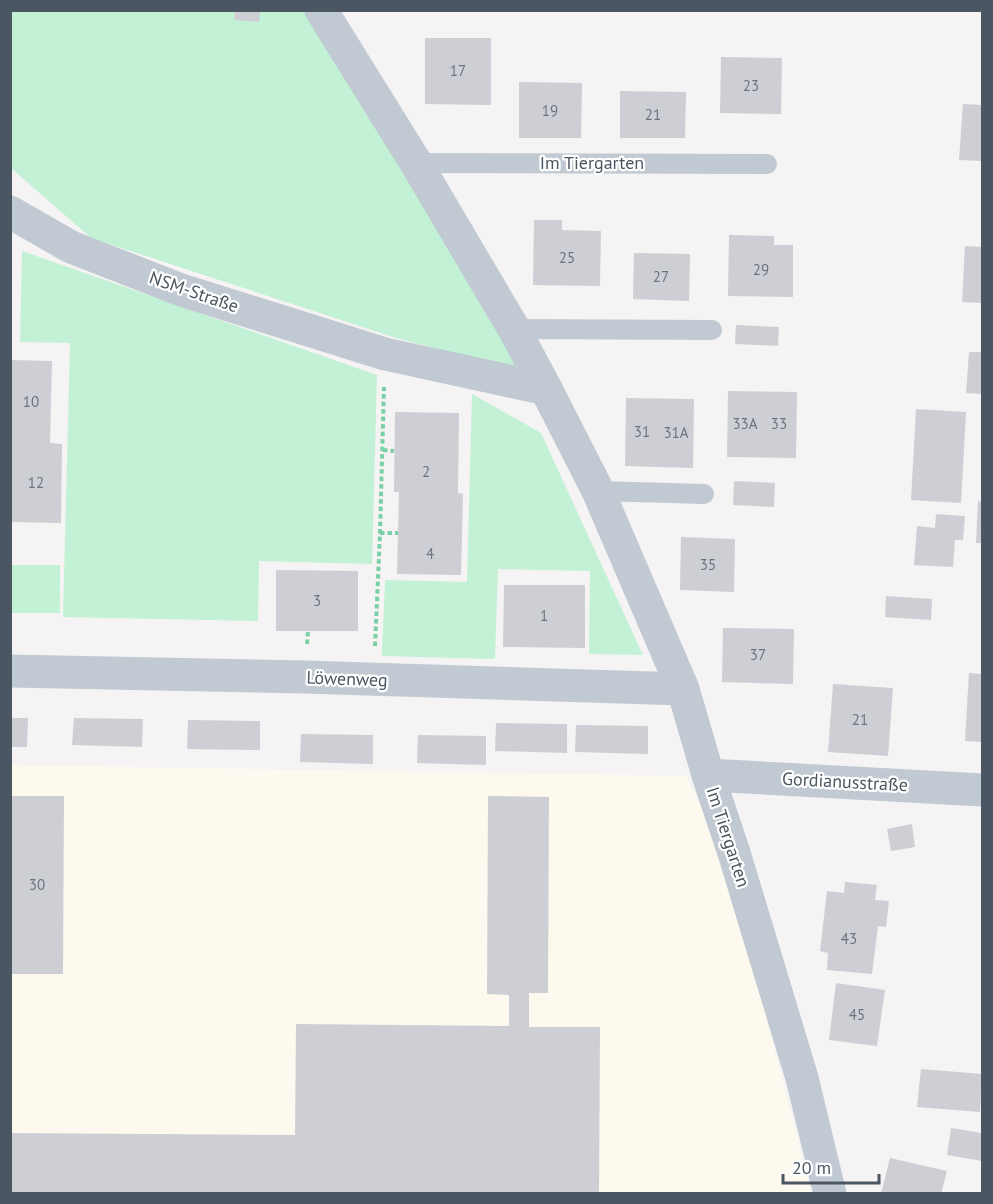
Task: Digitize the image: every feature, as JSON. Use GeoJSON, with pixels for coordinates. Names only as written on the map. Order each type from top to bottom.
{"type":"FeatureCollection","features":[{"type":"Feature","properties":{"kind":"street","name":"Im Tiergarten"},"geometry":{"type":"LineString","coordinates":[[321,10],[416,163],[514,329],[598,491],[683,689],[802,1078],[830,1194]]}},
{"type":"Feature","properties":{"kind":"street","name":"NSM-Straße"},"geometry":{"type":"LineString","coordinates":[[10,212],[71,247],[181,290],[385,354],[546,390]]}},
{"type":"Feature","properties":{"kind":"street","name":"Löwenweg"},"geometry":{"type":"LineString","coordinates":[[10,671],[683,689]]}},
{"type":"Feature","properties":{"kind":"street","name":"Gordianusstraße"},"geometry":{"type":"LineString","coordinates":[[708,775],[982,789]]}},
{"type":"Feature","properties":{"kind":"lane","name":"Im Tiergarten"},"geometry":{"type":"LineString","coordinates":[[416,163],[767,164]]}},
{"type":"Feature","properties":{"kind":"lane"},"geometry":{"type":"LineString","coordinates":[[514,329],[712,330]]}},
{"type":"Feature","properties":{"kind":"lane"},"geometry":{"type":"LineString","coordinates":[[598,491],[705,494]]}},
{"type":"Feature","properties":{"kind":"path"},"geometry":{"type":"LineString","coordinates":[[374,680],[385,354]]}},
{"type":"Feature","properties":{"kind":"path"},"geometry":{"type":"LineString","coordinates":[[383,450],[394,452]]}},
{"type":"Feature","properties":{"kind":"path"},"geometry":{"type":"LineString","coordinates":[[380,533],[398,533]]}},
{"type":"Feature","properties":{"kind":"shaded area"},"geometry":{"type":"Polygon","coordinates":[[[11,765],[686,776],[726,859],[811,1193],[11,1194],[11,765]]]}},
{"type":"Feature","properties":{"kind":"green space"},"geometry":{"type":"Polygon","coordinates":[[[11,11],[308,11],[529,373],[393,337],[91,238],[11,168],[11,11]]]}},
{"type":"Feature","properties":{"kind":"green space"},"geometry":{"type":"Polygon","coordinates":[[[22,251],[377,375],[372,564],[259,561],[258,621],[63,617],[70,343],[20,342],[22,251]]]}},
{"type":"Feature","properties":{"kind":"green space"},"geometry":{"type":"Polygon","coordinates":[[[472,394],[541,433],[643,655],[589,654],[590,571],[498,569],[495,659],[382,656],[385,580],[467,582],[472,394]]]}},
{"type":"Feature","properties":{"kind":"green space"},"geometry":{"type":"Polygon","coordinates":[[[11,565],[60,565],[60,613],[11,613],[11,565]]]}},
{"type":"Feature","properties":{"kind":"building"},"geometry":{"type":"Polygon","coordinates":[[[235,10],[260,10],[259,22],[234,20],[235,10]]]}},
{"type":"Feature","properties":{"kind":"building"},"geometry":{"type":"Polygon","coordinates":[[[425,38],[491,38],[491,105],[425,104],[425,38]]]}},
{"type":"Feature","properties":{"kind":"building"},"geometry":{"type":"Polygon","coordinates":[[[721,57],[782,58],[781,114],[720,113],[721,57]]]}},
{"type":"Feature","properties":{"kind":"building"},"geometry":{"type":"Polygon","coordinates":[[[519,82],[582,83],[581,138],[519,138],[519,82]]]}},
{"type":"Feature","properties":{"kind":"building"},"geometry":{"type":"Polygon","coordinates":[[[620,91],[686,92],[685,138],[620,138],[620,91]]]}},
{"type":"Feature","properties":{"kind":"building"},"geometry":{"type":"Polygon","coordinates":[[[963,104],[982,105],[982,161],[959,160],[963,104]]]}},
{"type":"Feature","properties":{"kind":"building"},"geometry":{"type":"Polygon","coordinates":[[[534,220],[562,220],[562,230],[601,231],[600,286],[533,285],[534,220]]]}},
{"type":"Feature","properties":{"kind":"building"},"geometry":{"type":"Polygon","coordinates":[[[729,235],[774,236],[774,245],[793,245],[793,297],[728,296],[729,235]]]}},
{"type":"Feature","properties":{"kind":"building"},"geometry":{"type":"Polygon","coordinates":[[[965,246],[982,247],[982,303],[962,302],[965,246]]]}},
{"type":"Feature","properties":{"kind":"building"},"geometry":{"type":"Polygon","coordinates":[[[634,253],[690,254],[689,301],[633,299],[634,253]]]}},
{"type":"Feature","properties":{"kind":"building"},"geometry":{"type":"Polygon","coordinates":[[[736,325],[779,327],[778,346],[735,344],[736,325]]]}},
{"type":"Feature","properties":{"kind":"building"},"geometry":{"type":"Polygon","coordinates":[[[969,352],[982,352],[982,394],[966,393],[969,352]]]}},
{"type":"Feature","properties":{"kind":"building"},"geometry":{"type":"Polygon","coordinates":[[[10,360],[52,361],[50,443],[62,444],[61,523],[10,522],[10,360]]]}},
{"type":"Feature","properties":{"kind":"building"},"geometry":{"type":"Polygon","coordinates":[[[728,391],[797,392],[796,458],[727,457],[728,391]]]}},
{"type":"Feature","properties":{"kind":"building"},"geometry":{"type":"Polygon","coordinates":[[[626,398],[694,399],[693,468],[625,466],[626,398]]]}},
{"type":"Feature","properties":{"kind":"building"},"geometry":{"type":"Polygon","coordinates":[[[916,409],[966,412],[961,503],[911,500],[916,409]]]}},
{"type":"Feature","properties":{"kind":"building"},"geometry":{"type":"Polygon","coordinates":[[[395,412],[459,413],[458,493],[463,494],[461,575],[397,574],[399,492],[394,492],[395,412]]]}},
{"type":"Feature","properties":{"kind":"building"},"geometry":{"type":"Polygon","coordinates":[[[734,481],[775,483],[774,507],[733,505],[734,481]]]}},
{"type":"Feature","properties":{"kind":"building"},"geometry":{"type":"Polygon","coordinates":[[[978,501],[982,502],[982,543],[976,543],[978,501]]]}},
{"type":"Feature","properties":{"kind":"building"},"geometry":{"type":"Polygon","coordinates":[[[936,514],[965,516],[963,540],[955,540],[953,567],[914,565],[917,526],[935,528],[936,514]]]}},
{"type":"Feature","properties":{"kind":"building"},"geometry":{"type":"Polygon","coordinates":[[[681,537],[735,539],[734,592],[680,590],[681,537]]]}},
{"type":"Feature","properties":{"kind":"building"},"geometry":{"type":"Polygon","coordinates":[[[276,570],[358,571],[358,631],[276,631],[276,570]]]}},
{"type":"Feature","properties":{"kind":"building"},"geometry":{"type":"Polygon","coordinates":[[[504,585],[585,585],[585,648],[503,647],[504,585]]]}},
{"type":"Feature","properties":{"kind":"building"},"geometry":{"type":"Polygon","coordinates":[[[886,596],[932,599],[931,620],[885,617],[886,596]]]}},
{"type":"Feature","properties":{"kind":"building"},"geometry":{"type":"Polygon","coordinates":[[[723,628],[794,629],[793,684],[722,682],[723,628]]]}},
{"type":"Feature","properties":{"kind":"building"},"geometry":{"type":"Polygon","coordinates":[[[969,673],[982,674],[982,742],[965,741],[969,673]]]}},
{"type":"Feature","properties":{"kind":"building"},"geometry":{"type":"Polygon","coordinates":[[[833,684],[893,688],[888,756],[828,752],[833,684]]]}},
{"type":"Feature","properties":{"kind":"building"},"geometry":{"type":"Polygon","coordinates":[[[10,718],[28,718],[27,747],[10,747],[10,718]]]}},
{"type":"Feature","properties":{"kind":"building"},"geometry":{"type":"Polygon","coordinates":[[[74,718],[143,719],[142,747],[72,745],[74,718]]]}},
{"type":"Feature","properties":{"kind":"building"},"geometry":{"type":"Polygon","coordinates":[[[188,720],[260,721],[260,750],[187,749],[188,720]]]}},
{"type":"Feature","properties":{"kind":"building"},"geometry":{"type":"Polygon","coordinates":[[[496,723],[567,724],[567,753],[495,751],[496,723]]]}},
{"type":"Feature","properties":{"kind":"building"},"geometry":{"type":"Polygon","coordinates":[[[576,725],[648,726],[648,754],[575,752],[576,725]]]}},
{"type":"Feature","properties":{"kind":"building"},"geometry":{"type":"Polygon","coordinates":[[[301,734],[373,735],[373,764],[300,762],[301,734]]]}},
{"type":"Feature","properties":{"kind":"building"},"geometry":{"type":"Polygon","coordinates":[[[418,735],[486,736],[486,765],[417,763],[418,735]]]}},
{"type":"Feature","properties":{"kind":"building"},"geometry":{"type":"Polygon","coordinates":[[[10,796],[64,796],[63,974],[10,974],[10,796]]]}},
{"type":"Feature","properties":{"kind":"building"},"geometry":{"type":"Polygon","coordinates":[[[488,796],[549,797],[548,993],[529,993],[529,1027],[600,1027],[599,1194],[10,1194],[10,1133],[295,1135],[296,1024],[509,1026],[509,995],[487,994],[488,796]]]}},
{"type":"Feature","properties":{"kind":"building"},"geometry":{"type":"Polygon","coordinates":[[[912,824],[915,847],[891,851],[887,829],[912,824]]]}},
{"type":"Feature","properties":{"kind":"building"},"geometry":{"type":"Polygon","coordinates":[[[845,882],[877,885],[875,900],[889,901],[886,927],[878,926],[872,974],[827,970],[828,953],[820,951],[827,891],[844,893],[845,882]]]}},
{"type":"Feature","properties":{"kind":"building"},"geometry":{"type":"Polygon","coordinates":[[[836,983],[885,990],[877,1046],[829,1040],[836,983]]]}},
{"type":"Feature","properties":{"kind":"building"},"geometry":{"type":"Polygon","coordinates":[[[921,1069],[982,1074],[980,1112],[917,1107],[921,1069]]]}},
{"type":"Feature","properties":{"kind":"building"},"geometry":{"type":"Polygon","coordinates":[[[951,1128],[982,1133],[982,1161],[947,1155],[951,1128]]]}},
{"type":"Feature","properties":{"kind":"building"},"geometry":{"type":"Polygon","coordinates":[[[890,1158],[947,1171],[941,1194],[881,1194],[890,1158]]]}}]}
